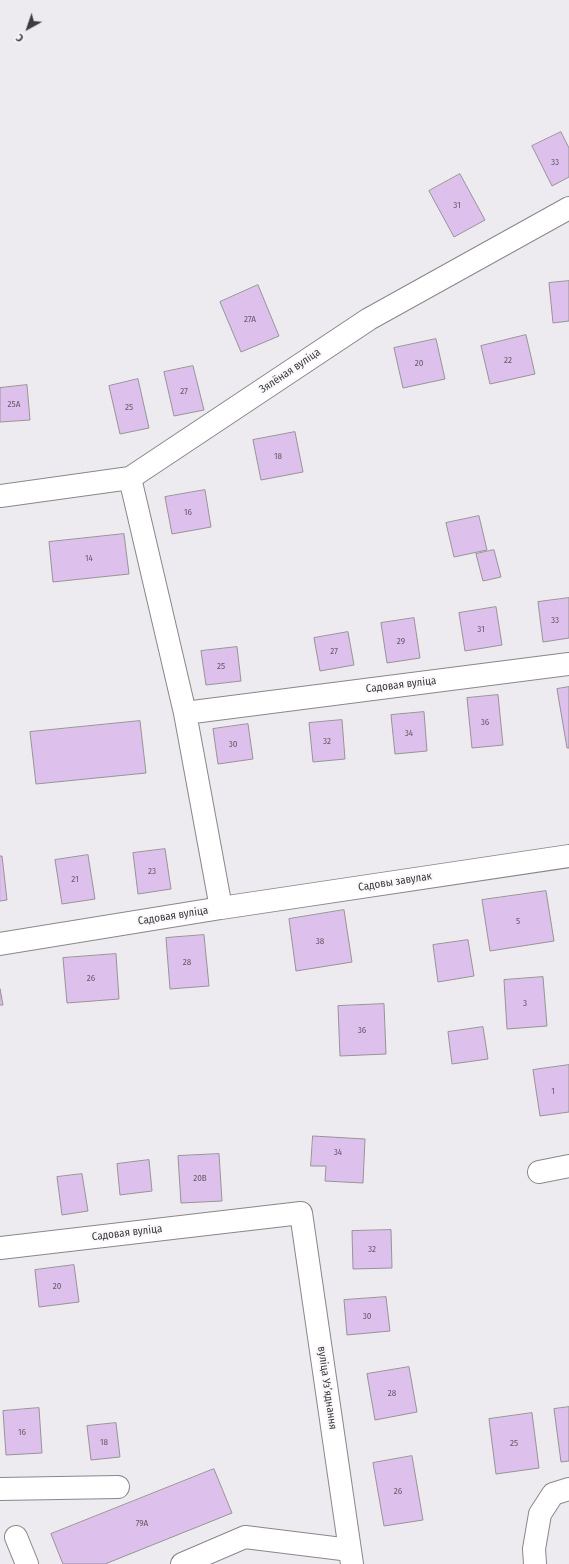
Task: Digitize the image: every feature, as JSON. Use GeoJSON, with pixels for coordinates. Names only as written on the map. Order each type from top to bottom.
{"type":"FeatureCollection","features":[{"type":"Feature","properties":{"kind":"street","name":"Зялёная вуліца"},"geometry":{"type":"LineString","coordinates":[[0,496],[130,478],[369,319],[569,208]]}},
{"type":"Feature","properties":{"kind":"street","name":"Садовая вуліца"},"geometry":{"type":"LineString","coordinates":[[0,944],[221,908],[185,713],[130,478]]}},
{"type":"Feature","properties":{"kind":"street","name":"Садовая вуліца"},"geometry":{"type":"LineString","coordinates":[[185,713],[569,664]]}},
{"type":"Feature","properties":{"kind":"street","name":"Садовы завулак"},"geometry":{"type":"LineString","coordinates":[[221,908],[569,856]]}},
{"type":"Feature","properties":{"kind":"street"},"geometry":{"type":"LineString","coordinates":[[539,1172],[569,1166]]}},
{"type":"Feature","properties":{"kind":"street","name":"Садовая вуліца"},"geometry":{"type":"LineString","coordinates":[[0,1248],[301,1212]]}},
{"type":"Feature","properties":{"kind":"street","name":"вуліца Узʼяднання"},"geometry":{"type":"LineString","coordinates":[[301,1212],[351,1557]]}},
{"type":"Feature","properties":{"kind":"street"},"geometry":{"type":"LineString","coordinates":[[0,1489],[118,1487]]}},
{"type":"Feature","properties":{"kind":"street"},"geometry":{"type":"LineString","coordinates":[[535,1564],[534,1549],[540,1514],[553,1494],[569,1488]]}},
{"type":"Feature","properties":{"kind":"street"},"geometry":{"type":"LineString","coordinates":[[16,1537],[27,1564]]}},
{"type":"Feature","properties":{"kind":"street"},"geometry":{"type":"LineString","coordinates":[[182,1564],[246,1537],[351,1557]]}},
{"type":"Feature","properties":{"kind":"building"},"geometry":{"type":"Polygon","coordinates":[[[561,132],[569,148],[569,177],[552,186],[532,146],[561,132]]]}},
{"type":"Feature","properties":{"kind":"building"},"geometry":{"type":"Polygon","coordinates":[[[460,174],[485,220],[454,237],[429,191],[460,174]]]}},
{"type":"Feature","properties":{"kind":"building"},"geometry":{"type":"Polygon","coordinates":[[[569,281],[569,321],[553,323],[549,283],[569,281]]]}},
{"type":"Feature","properties":{"kind":"building"},"geometry":{"type":"Polygon","coordinates":[[[258,285],[279,336],[241,352],[220,302],[258,285]]]}},
{"type":"Feature","properties":{"kind":"building"},"geometry":{"type":"Polygon","coordinates":[[[526,335],[535,374],[490,384],[481,346],[526,335]]]}},
{"type":"Feature","properties":{"kind":"building"},"geometry":{"type":"Polygon","coordinates":[[[436,339],[445,379],[403,388],[394,348],[436,339]]]}},
{"type":"Feature","properties":{"kind":"building"},"geometry":{"type":"Polygon","coordinates":[[[193,366],[204,410],[174,416],[164,372],[193,366]]]}},
{"type":"Feature","properties":{"kind":"building"},"geometry":{"type":"Polygon","coordinates":[[[138,379],[149,428],[120,434],[109,386],[138,379]]]}},
{"type":"Feature","properties":{"kind":"building"},"geometry":{"type":"Polygon","coordinates":[[[27,385],[30,420],[0,422],[0,388],[27,385]]]}},
{"type":"Feature","properties":{"kind":"building"},"geometry":{"type":"Polygon","coordinates":[[[295,432],[303,472],[261,480],[253,440],[295,432]]]}},
{"type":"Feature","properties":{"kind":"building"},"geometry":{"type":"Polygon","coordinates":[[[205,490],[211,527],[172,534],[165,497],[205,490]]]}},
{"type":"Feature","properties":{"kind":"building"},"geometry":{"type":"Polygon","coordinates":[[[479,516],[487,550],[454,557],[446,523],[479,516]]]}},
{"type":"Feature","properties":{"kind":"building"},"geometry":{"type":"Polygon","coordinates":[[[124,534],[129,574],[53,582],[49,542],[124,534]]]}},
{"type":"Feature","properties":{"kind":"building"},"geometry":{"type":"Polygon","coordinates":[[[494,550],[501,577],[483,581],[476,554],[494,550]]]}},
{"type":"Feature","properties":{"kind":"building"},"geometry":{"type":"Polygon","coordinates":[[[569,598],[569,638],[543,642],[538,602],[569,598]]]}},
{"type":"Feature","properties":{"kind":"building"},"geometry":{"type":"Polygon","coordinates":[[[496,607],[502,645],[465,651],[459,613],[496,607]]]}},
{"type":"Feature","properties":{"kind":"building"},"geometry":{"type":"Polygon","coordinates":[[[414,618],[420,658],[387,663],[381,623],[414,618]]]}},
{"type":"Feature","properties":{"kind":"building"},"geometry":{"type":"Polygon","coordinates":[[[348,632],[354,665],[320,671],[314,638],[348,632]]]}},
{"type":"Feature","properties":{"kind":"building"},"geometry":{"type":"Polygon","coordinates":[[[237,647],[241,681],[206,685],[201,651],[237,647]]]}},
{"type":"Feature","properties":{"kind":"building"},"geometry":{"type":"Polygon","coordinates":[[[569,687],[569,748],[567,748],[557,689],[569,687]]]}},
{"type":"Feature","properties":{"kind":"building"},"geometry":{"type":"Polygon","coordinates":[[[498,695],[503,745],[472,748],[467,698],[498,695]]]}},
{"type":"Feature","properties":{"kind":"building"},"geometry":{"type":"Polygon","coordinates":[[[424,712],[427,751],[395,754],[391,715],[424,712]]]}},
{"type":"Feature","properties":{"kind":"building"},"geometry":{"type":"Polygon","coordinates":[[[342,720],[345,759],[313,762],[309,723],[342,720]]]}},
{"type":"Feature","properties":{"kind":"building"},"geometry":{"type":"Polygon","coordinates":[[[140,721],[146,773],[36,784],[30,732],[140,721]]]}},
{"type":"Feature","properties":{"kind":"building"},"geometry":{"type":"Polygon","coordinates":[[[248,724],[253,759],[218,764],[213,729],[248,724]]]}},
{"type":"Feature","properties":{"kind":"building"},"geometry":{"type":"Polygon","coordinates":[[[165,849],[171,889],[138,894],[133,853],[165,849]]]}},
{"type":"Feature","properties":{"kind":"building"},"geometry":{"type":"Polygon","coordinates":[[[88,855],[95,899],[62,904],[55,860],[88,855]]]}},
{"type":"Feature","properties":{"kind":"building"},"geometry":{"type":"Polygon","coordinates":[[[0,856],[2,856],[7,900],[0,901],[0,856]]]}},
{"type":"Feature","properties":{"kind":"building"},"geometry":{"type":"Polygon","coordinates":[[[546,891],[554,941],[490,951],[482,900],[546,891]]]}},
{"type":"Feature","properties":{"kind":"building"},"geometry":{"type":"Polygon","coordinates":[[[344,910],[352,962],[296,971],[289,919],[344,910]]]}},
{"type":"Feature","properties":{"kind":"building"},"geometry":{"type":"Polygon","coordinates":[[[204,935],[209,986],[170,989],[166,938],[204,935]]]}},
{"type":"Feature","properties":{"kind":"building"},"geometry":{"type":"Polygon","coordinates":[[[468,940],[474,976],[438,982],[433,945],[468,940]]]}},
{"type":"Feature","properties":{"kind":"building"},"geometry":{"type":"Polygon","coordinates":[[[116,954],[119,999],[67,1003],[63,958],[116,954]]]}},
{"type":"Feature","properties":{"kind":"building"},"geometry":{"type":"Polygon","coordinates":[[[543,977],[547,1026],[507,1029],[504,980],[543,977]]]}},
{"type":"Feature","properties":{"kind":"building"},"geometry":{"type":"Polygon","coordinates":[[[0,989],[3,1005],[0,1005],[0,989]]]}},
{"type":"Feature","properties":{"kind":"building"},"geometry":{"type":"Polygon","coordinates":[[[384,1004],[386,1054],[340,1056],[338,1006],[384,1004]]]}},
{"type":"Feature","properties":{"kind":"building"},"geometry":{"type":"Polygon","coordinates":[[[483,1027],[488,1059],[452,1064],[448,1032],[483,1027]]]}},
{"type":"Feature","properties":{"kind":"building"},"geometry":{"type":"Polygon","coordinates":[[[569,1065],[569,1112],[540,1116],[533,1070],[569,1065]]]}},
{"type":"Feature","properties":{"kind":"building"},"geometry":{"type":"Polygon","coordinates":[[[313,1136],[365,1139],[363,1183],[325,1181],[326,1166],[311,1166],[313,1136]]]}},
{"type":"Feature","properties":{"kind":"building"},"geometry":{"type":"Polygon","coordinates":[[[219,1154],[222,1201],[181,1203],[178,1156],[219,1154]]]}},
{"type":"Feature","properties":{"kind":"building"},"geometry":{"type":"Polygon","coordinates":[[[149,1160],[152,1191],[120,1195],[117,1164],[149,1160]]]}},
{"type":"Feature","properties":{"kind":"building"},"geometry":{"type":"Polygon","coordinates":[[[82,1174],[88,1211],[62,1215],[57,1177],[82,1174]]]}},
{"type":"Feature","properties":{"kind":"building"},"geometry":{"type":"Polygon","coordinates":[[[391,1230],[392,1268],[353,1269],[352,1231],[391,1230]]]}},
{"type":"Feature","properties":{"kind":"building"},"geometry":{"type":"Polygon","coordinates":[[[74,1265],[79,1302],[39,1307],[35,1270],[74,1265]]]}},
{"type":"Feature","properties":{"kind":"building"},"geometry":{"type":"Polygon","coordinates":[[[386,1297],[390,1331],[347,1335],[344,1300],[386,1297]]]}},
{"type":"Feature","properties":{"kind":"building"},"geometry":{"type":"Polygon","coordinates":[[[409,1367],[417,1412],[375,1420],[367,1374],[409,1367]]]}},
{"type":"Feature","properties":{"kind":"building"},"geometry":{"type":"Polygon","coordinates":[[[569,1407],[569,1461],[561,1462],[554,1409],[569,1407]]]}},
{"type":"Feature","properties":{"kind":"building"},"geometry":{"type":"Polygon","coordinates":[[[39,1408],[42,1453],[6,1455],[3,1411],[39,1408]]]}},
{"type":"Feature","properties":{"kind":"building"},"geometry":{"type":"Polygon","coordinates":[[[532,1413],[539,1468],[496,1474],[489,1419],[532,1413]]]}},
{"type":"Feature","properties":{"kind":"building"},"geometry":{"type":"Polygon","coordinates":[[[116,1423],[120,1457],[91,1460],[87,1426],[116,1423]]]}},
{"type":"Feature","properties":{"kind":"building"},"geometry":{"type":"Polygon","coordinates":[[[412,1456],[423,1520],[384,1526],[373,1463],[412,1456]]]}},
{"type":"Feature","properties":{"kind":"building"},"geometry":{"type":"Polygon","coordinates":[[[214,1469],[232,1513],[105,1564],[63,1564],[51,1534],[214,1469]]]}}]}
